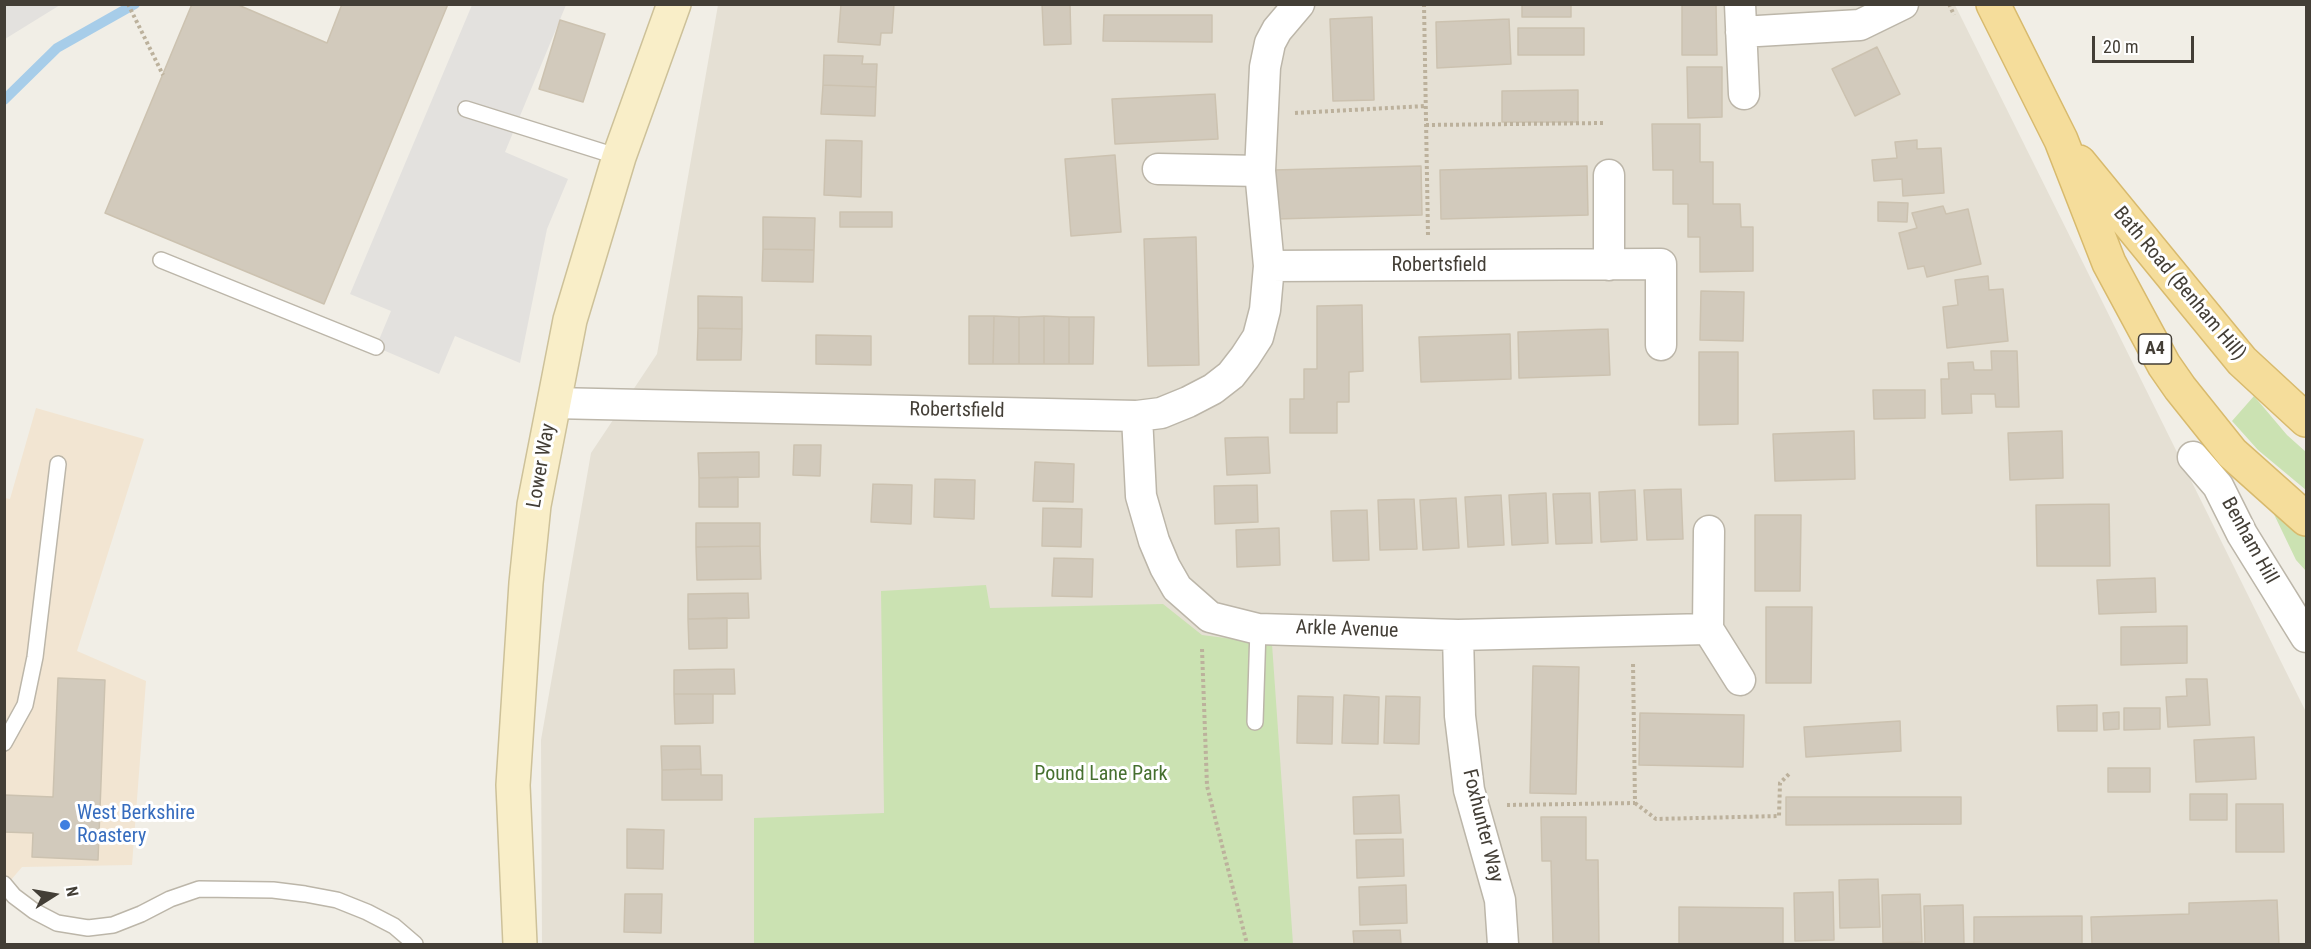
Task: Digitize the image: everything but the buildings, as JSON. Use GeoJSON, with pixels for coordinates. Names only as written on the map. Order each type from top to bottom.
{"type":"FeatureCollection","features":[{"type":"Feature","properties":{"kind":"main road","name":"Bath Road (Benham Hill)"},"geometry":{"type":"LineString","coordinates":[[1993,4],[2061,140],[2109,263],[2164,365],[2232,453],[2307,519]]}},
{"type":"Feature","properties":{"kind":"main road","name":"Bath Road (Benham Hill)"},"geometry":{"type":"LineString","coordinates":[[2061,140],[2242,361],[2307,420]]}},
{"type":"Feature","properties":{"kind":"street","name":"Lower Way"},"geometry":{"type":"LineString","coordinates":[[520,945],[513,785],[533,517],[570,320],[619,157],[674,4]]}},
{"type":"Feature","properties":{"kind":"street","name":"Robertsfield"},"geometry":{"type":"LineString","coordinates":[[553,404],[1137,416],[1161,413],[1213,389],[1231,375],[1258,337],[1265,310],[1269,266],[1260,171],[1265,67],[1270,43],[1299,4]]}},
{"type":"Feature","properties":{"kind":"street"},"geometry":{"type":"LineString","coordinates":[[1744,94],[1741,18],[1860,25],[1903,4]]}},
{"type":"Feature","properties":{"kind":"street"},"geometry":{"type":"LineString","coordinates":[[1158,169],[1260,171]]}},
{"type":"Feature","properties":{"kind":"street"},"geometry":{"type":"LineString","coordinates":[[1609,175],[1609,265]]}},
{"type":"Feature","properties":{"kind":"street","name":"Robertsfield"},"geometry":{"type":"LineString","coordinates":[[1269,266],[1660,264],[1661,345]]}},
{"type":"Feature","properties":{"kind":"street","name":"Arkle Avenue"},"geometry":{"type":"LineString","coordinates":[[1137,416],[1141,496],[1154,542],[1177,588],[1210,617],[1258,629],[1458,634],[1708,629]]}},
{"type":"Feature","properties":{"kind":"street","name":"Benham Hill"},"geometry":{"type":"LineString","coordinates":[[2193,457],[2218,486],[2242,534],[2305,631]]}},
{"type":"Feature","properties":{"kind":"street"},"geometry":{"type":"LineString","coordinates":[[1710,531],[1708,629],[1740,680]]}},
{"type":"Feature","properties":{"kind":"street","name":"Foxhunter Way"},"geometry":{"type":"LineString","coordinates":[[1458,634],[1460,716],[1469,790],[1500,900],[1503,945]]}},
{"type":"Feature","properties":{"kind":"lane"},"geometry":{"type":"LineString","coordinates":[[466,109],[619,157]]}},
{"type":"Feature","properties":{"kind":"lane"},"geometry":{"type":"LineString","coordinates":[[161,260],[376,347]]}},
{"type":"Feature","properties":{"kind":"lane"},"geometry":{"type":"LineString","coordinates":[[4,743],[26,705],[58,464]]}},
{"type":"Feature","properties":{"kind":"lane"},"geometry":{"type":"LineString","coordinates":[[1255,722],[1258,629]]}},
{"type":"Feature","properties":{"kind":"lane"},"geometry":{"type":"LineString","coordinates":[[4,884],[14,896],[34,911],[57,923],[88,928],[113,925],[170,899],[199,890],[273,890],[306,894],[337,900],[367,912],[394,926],[415,945]]}},
{"type":"Feature","properties":{"kind":"path"},"geometry":{"type":"LineString","coordinates":[[128,4],[163,75]]}},
{"type":"Feature","properties":{"kind":"path"},"geometry":{"type":"LineString","coordinates":[[1424,4],[1429,266]]}},
{"type":"Feature","properties":{"kind":"path"},"geometry":{"type":"LineString","coordinates":[[1949,4],[1954,15]]}},
{"type":"Feature","properties":{"kind":"path"},"geometry":{"type":"LineString","coordinates":[[1264,114],[1426,106]]}},
{"type":"Feature","properties":{"kind":"path"},"geometry":{"type":"LineString","coordinates":[[1426,125],[1605,123]]}},
{"type":"Feature","properties":{"kind":"path"},"geometry":{"type":"LineString","coordinates":[[1210,617],[1202,634],[1207,786],[1247,945]]}},
{"type":"Feature","properties":{"kind":"path"},"geometry":{"type":"LineString","coordinates":[[1632,631],[1635,803]]}},
{"type":"Feature","properties":{"kind":"path"},"geometry":{"type":"LineString","coordinates":[[1473,806],[1635,803],[1656,819],[1779,816],[1780,783],[1790,773]]}},
{"type":"Feature","properties":{"kind":"shaded area"},"geometry":{"type":"Polygon","coordinates":[[[5,4],[60,4],[60,5],[5,39],[5,4]]]}},
{"type":"Feature","properties":{"kind":"shaded area"},"geometry":{"type":"Polygon","coordinates":[[[472,5],[566,5],[505,152],[568,179],[547,229],[520,363],[455,336],[439,374],[376,347],[391,311],[350,294],[472,5]]]}},
{"type":"Feature","properties":{"kind":"shaded area"},"geometry":{"type":"Polygon","coordinates":[[[718,5],[1955,5],[2306,712],[2306,944],[542,944],[541,740],[591,453],[657,354],[718,5]]]}},
{"type":"Feature","properties":{"kind":"shaded area"},"geometry":{"type":"Polygon","coordinates":[[[36,408],[144,439],[77,651],[146,681],[132,865],[22,867],[5,887],[5,498],[10,499],[36,408]]]}},
{"type":"Feature","properties":{"kind":"green space"},"geometry":{"type":"Polygon","coordinates":[[[2254,396],[2287,435],[2306,452],[2306,490],[2258,450],[2232,421],[2254,396]]]}},
{"type":"Feature","properties":{"kind":"green space"},"geometry":{"type":"Polygon","coordinates":[[[2270,506],[2306,535],[2306,571],[2296,560],[2270,506]]]}},
{"type":"Feature","properties":{"kind":"green space","name":"Pound Lane Park"},"geometry":{"type":"Polygon","coordinates":[[[986,585],[990,608],[1163,604],[1202,635],[1272,644],[1293,944],[754,944],[754,818],[884,813],[881,591],[986,585]]]}},
{"type":"Feature","properties":{"kind":"waterway"},"geometry":{"type":"LineString","coordinates":[[4,100],[57,48],[135,4]]}},
{"type":"Feature","properties":{"kind":"place","name":"West Berkshire Roastery"},"geometry":{"type":"Point","coordinates":[65,825]}}]}
